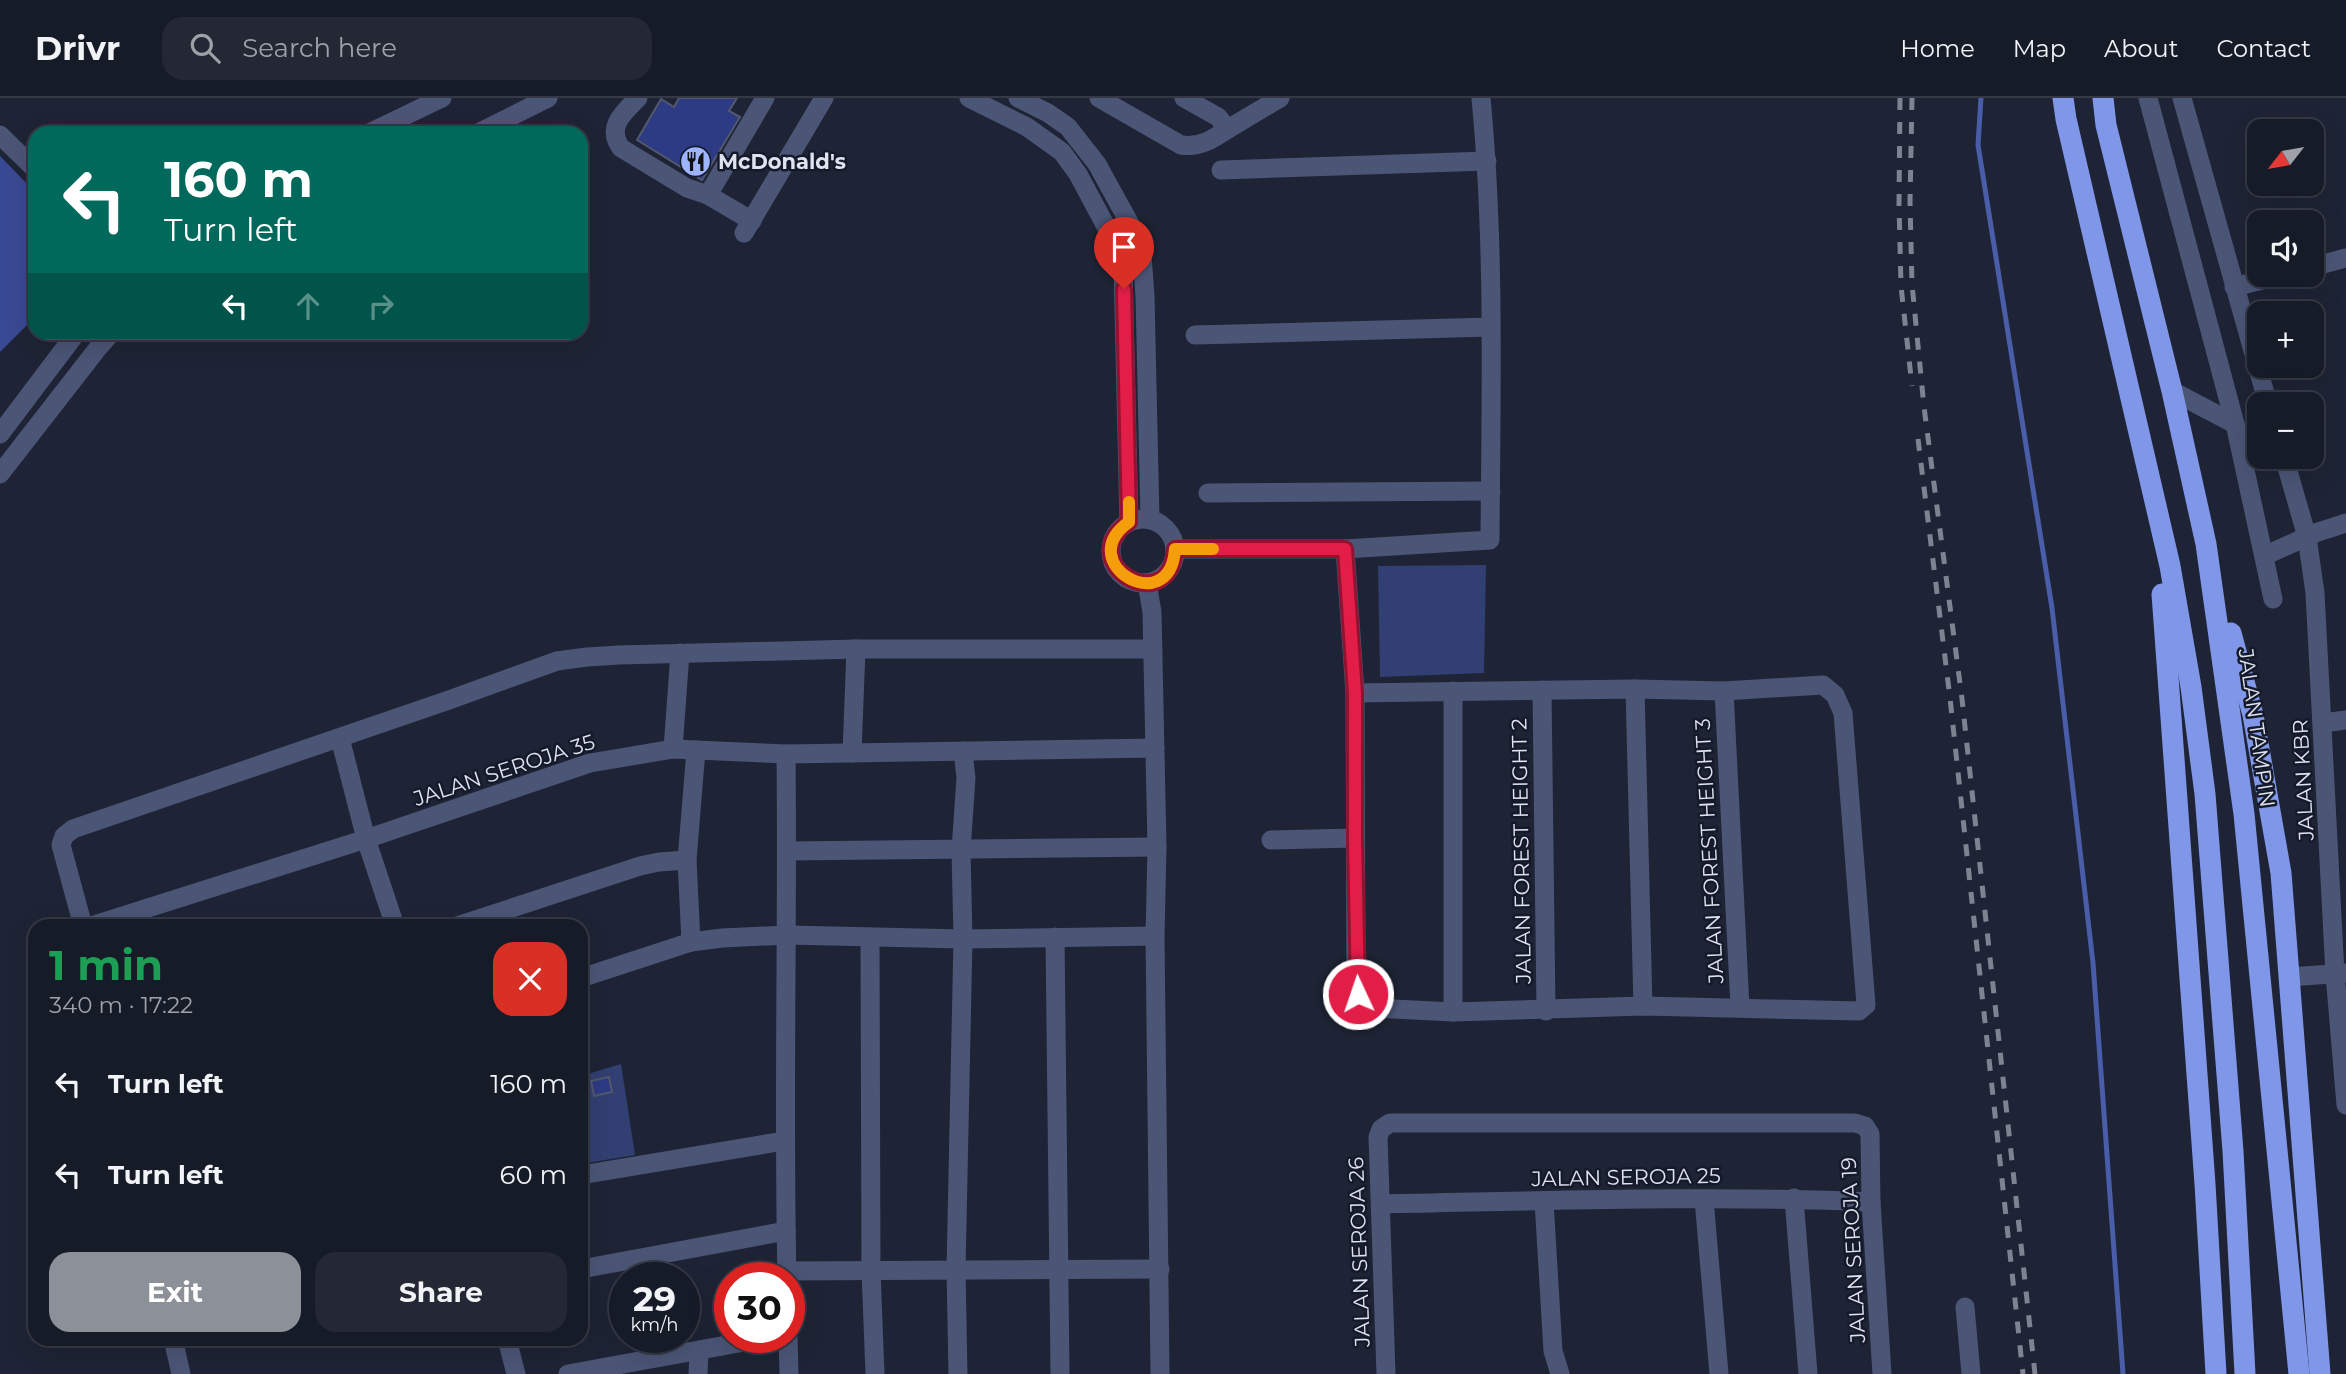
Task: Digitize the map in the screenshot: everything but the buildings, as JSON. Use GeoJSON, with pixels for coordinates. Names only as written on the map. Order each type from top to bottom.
{"type":"FeatureCollection","features":[{"type":"Feature","properties":{"kind":"highway"},"geometry":{"type":"LineString","coordinates":[[2063,98],[2169,566],[2191,687],[2205,794],[2233,1151],[2245,1374]]}},
{"type":"Feature","properties":{"kind":"highway","name":"JALAN TAMPIN"},"geometry":{"type":"LineString","coordinates":[[2103,98],[2106,125],[2172,391],[2206,544],[2244,814],[2299,1374]]}},
{"type":"Feature","properties":{"kind":"highway"},"geometry":{"type":"LineString","coordinates":[[2206,544],[2253,715],[2281,873],[2320,1374]]}},
{"type":"Feature","properties":{"kind":"highway"},"geometry":{"type":"LineString","coordinates":[[2169,566],[2162,590],[2216,1374]]}},
{"type":"Feature","properties":{"kind":"street"},"geometry":{"type":"LineString","coordinates":[[384,126],[442,98]]}},
{"type":"Feature","properties":{"kind":"street"},"geometry":{"type":"LineString","coordinates":[[492,126],[548,98]]}},
{"type":"Feature","properties":{"kind":"street"},"geometry":{"type":"LineString","coordinates":[[638,98],[618,118],[615,126],[617,142],[621,148],[687,188],[708,195],[748,227],[824,98]]}},
{"type":"Feature","properties":{"kind":"street"},"geometry":{"type":"LineString","coordinates":[[708,195],[765,98]]}},
{"type":"Feature","properties":{"kind":"street"},"geometry":{"type":"LineString","coordinates":[[969,98],[1027,127],[1062,152],[1078,174],[1118,249],[1122,268],[1124,310],[1129,522]]}},
{"type":"Feature","properties":{"kind":"street"},"geometry":{"type":"LineString","coordinates":[[1018,98],[1068,127],[1097,163],[1136,235],[1142,255],[1145,296],[1150,520]]}},
{"type":"Feature","properties":{"kind":"street"},"geometry":{"type":"LineString","coordinates":[[1099,98],[1181,145],[1192,147],[1203,144],[1280,98]]}},
{"type":"Feature","properties":{"kind":"street"},"geometry":{"type":"LineString","coordinates":[[1184,98],[1218,117],[1228,129]]}},
{"type":"Feature","properties":{"kind":"street"},"geometry":{"type":"LineString","coordinates":[[1175,549],[1345,549],[1490,540],[1491,327],[1487,161],[1481,98]]}},
{"type":"Feature","properties":{"kind":"street"},"geometry":{"type":"LineString","coordinates":[[2148,98],[2235,424],[2273,599]]}},
{"type":"Feature","properties":{"kind":"street"},"geometry":{"type":"LineString","coordinates":[[2182,98],[2265,392]]}},
{"type":"Feature","properties":{"kind":"street"},"geometry":{"type":"LineString","coordinates":[[0,135],[28,162]]}},
{"type":"Feature","properties":{"kind":"street"},"geometry":{"type":"LineString","coordinates":[[1221,170],[1487,161]]}},
{"type":"Feature","properties":{"kind":"street"},"geometry":{"type":"LineString","coordinates":[[2324,264],[2346,258]]}},
{"type":"Feature","properties":{"kind":"street"},"geometry":{"type":"LineString","coordinates":[[2234,287],[2247,284]]}},
{"type":"Feature","properties":{"kind":"street"},"geometry":{"type":"LineString","coordinates":[[1195,335],[1491,327]]}},
{"type":"Feature","properties":{"kind":"street"},"geometry":{"type":"LineString","coordinates":[[0,434],[71,340]]}},
{"type":"Feature","properties":{"kind":"street"},"geometry":{"type":"LineString","coordinates":[[0,474],[106,340]]}},
{"type":"Feature","properties":{"kind":"street"},"geometry":{"type":"LineString","coordinates":[[2172,391],[2235,424]]}},
{"type":"Feature","properties":{"kind":"street","name":"JALAN KBR"},"geometry":{"type":"LineString","coordinates":[[2287,469],[2307,537],[2315,593],[2341,974],[2346,1105]]}},
{"type":"Feature","properties":{"kind":"street"},"geometry":{"type":"LineString","coordinates":[[1208,493],[1491,491]]}},
{"type":"Feature","properties":{"kind":"street"},"geometry":{"type":"LineString","coordinates":[[1150,520],[1167,530],[1175,549],[1171,568],[1165,575],[1147,583],[1128,579],[1114,565],[1111,556],[1115,536],[1129,522],[1150,520]]}},
{"type":"Feature","properties":{"kind":"street"},"geometry":{"type":"LineString","coordinates":[[2264,556],[2346,523]]}},
{"type":"Feature","properties":{"kind":"street"},"geometry":{"type":"LineString","coordinates":[[1345,549],[1355,693],[1358,994],[1362,1001],[1374,1008],[1453,1012],[1643,1006],[1859,1011],[1864,1007],[1866,1001],[1844,726],[1840,704],[1824,685],[1724,691],[1635,689],[1355,693]]}},
{"type":"Feature","properties":{"kind":"street"},"geometry":{"type":"LineString","coordinates":[[1147,583],[1152,612],[1157,847],[1155,936],[1160,1374]]}},
{"type":"Feature","properties":{"kind":"street"},"geometry":{"type":"LineString","coordinates":[[81,919],[61,845],[64,836],[73,829],[557,661],[680,653],[856,649],[1153,649]]}},
{"type":"Feature","properties":{"kind":"street"},"geometry":{"type":"LineString","coordinates":[[852,753],[856,649]]}},
{"type":"Feature","properties":{"kind":"street"},"geometry":{"type":"LineString","coordinates":[[673,748],[680,653]]}},
{"type":"Feature","properties":{"kind":"street"},"geometry":{"type":"LineString","coordinates":[[1635,689],[1643,1006]]}},
{"type":"Feature","properties":{"kind":"street","name":"JALAN FOREST HEIGHT 2"},"geometry":{"type":"LineString","coordinates":[[1542,690],[1546,1011]]}},
{"type":"Feature","properties":{"kind":"street"},"geometry":{"type":"LineString","coordinates":[[1453,691],[1453,1012]]}},
{"type":"Feature","properties":{"kind":"street","name":"JALAN FOREST HEIGHT 3"},"geometry":{"type":"LineString","coordinates":[[1724,691],[1741,1007]]}},
{"type":"Feature","properties":{"kind":"street"},"geometry":{"type":"LineString","coordinates":[[2323,723],[2346,720]]}},
{"type":"Feature","properties":{"kind":"street"},"geometry":{"type":"LineString","coordinates":[[340,738],[366,839],[393,919]]}},
{"type":"Feature","properties":{"kind":"street","name":"JALAN SEROJA 35"},"geometry":{"type":"LineString","coordinates":[[113,919],[366,839],[590,763],[673,748],[786,754],[1155,748]]}},
{"type":"Feature","properties":{"kind":"street"},"geometry":{"type":"LineString","coordinates":[[691,942],[687,860],[696,750]]}},
{"type":"Feature","properties":{"kind":"street"},"geometry":{"type":"LineString","coordinates":[[958,1374],[956,1270],[963,939],[961,850],[966,778],[964,751]]}},
{"type":"Feature","properties":{"kind":"street"},"geometry":{"type":"LineString","coordinates":[[786,754],[788,934],[784,1141],[787,1262]]}},
{"type":"Feature","properties":{"kind":"street"},"geometry":{"type":"LineString","coordinates":[[1271,840],[1355,838]]}},
{"type":"Feature","properties":{"kind":"street"},"geometry":{"type":"LineString","coordinates":[[787,851],[1157,847]]}},
{"type":"Feature","properties":{"kind":"street"},"geometry":{"type":"LineString","coordinates":[[478,919],[640,866],[687,860]]}},
{"type":"Feature","properties":{"kind":"street"},"geometry":{"type":"LineString","coordinates":[[588,976],[691,942],[722,938],[788,934],[963,939],[1155,936]]}},
{"type":"Feature","properties":{"kind":"street"},"geometry":{"type":"LineString","coordinates":[[870,937],[871,1271],[875,1374]]}},
{"type":"Feature","properties":{"kind":"street"},"geometry":{"type":"LineString","coordinates":[[1055,937],[1060,1374]]}},
{"type":"Feature","properties":{"kind":"street"},"geometry":{"type":"LineString","coordinates":[[2289,977],[2341,974]]}},
{"type":"Feature","properties":{"kind":"street","name":"JALAN SEROJA 26"},"geometry":{"type":"LineString","coordinates":[[1386,1374],[1378,1138],[1381,1129],[1390,1123],[1855,1122],[1865,1126]]}},
{"type":"Feature","properties":{"kind":"street","name":"JALAN SEROJA 19"},"geometry":{"type":"LineString","coordinates":[[1865,1126],[1870,1134],[1871,1202],[1882,1374]]}},
{"type":"Feature","properties":{"kind":"street"},"geometry":{"type":"LineString","coordinates":[[588,1174],[784,1141]]}},
{"type":"Feature","properties":{"kind":"street"},"geometry":{"type":"LineString","coordinates":[[1794,1198],[1808,1374]]}},
{"type":"Feature","properties":{"kind":"street","name":"JALAN SEROJA 25"},"geometry":{"type":"LineString","coordinates":[[1381,1204],[1794,1198],[1871,1202]]}},
{"type":"Feature","properties":{"kind":"street"},"geometry":{"type":"LineString","coordinates":[[1704,1199],[1719,1374]]}},
{"type":"Feature","properties":{"kind":"street"},"geometry":{"type":"LineString","coordinates":[[1544,1201],[1553,1351],[1560,1374]]}},
{"type":"Feature","properties":{"kind":"street"},"geometry":{"type":"LineString","coordinates":[[588,1268],[786,1231]]}},
{"type":"Feature","properties":{"kind":"street"},"geometry":{"type":"LineString","coordinates":[[805,1273],[1160,1269]]}},
{"type":"Feature","properties":{"kind":"street"},"geometry":{"type":"LineString","coordinates":[[1965,1307],[1970,1374]]}},
{"type":"Feature","properties":{"kind":"street"},"geometry":{"type":"LineString","coordinates":[[175,1346],[181,1374]]}},
{"type":"Feature","properties":{"kind":"street"},"geometry":{"type":"LineString","coordinates":[[509,1346],[516,1374]]}},
{"type":"Feature","properties":{"kind":"street"},"geometry":{"type":"LineString","coordinates":[[568,1374],[683,1353]]}},
{"type":"Feature","properties":{"kind":"street"},"geometry":{"type":"LineString","coordinates":[[698,1374],[699,1353]]}},
{"type":"Feature","properties":{"kind":"street"},"geometry":{"type":"LineString","coordinates":[[788,1353],[789,1374]]}},
{"type":"Feature","properties":{"kind":"shaded area"},"geometry":{"type":"Polygon","coordinates":[[[0,156],[28,185],[28,324],[0,352],[0,156]]]}},
{"type":"Feature","properties":{"kind":"shaded area"},"geometry":{"type":"Polygon","coordinates":[[[1486,565],[1484,673],[1380,677],[1378,566],[1486,565]]]}},
{"type":"Feature","properties":{"kind":"shaded area"},"geometry":{"type":"Polygon","coordinates":[[[621,1064],[635,1155],[588,1163],[588,1074],[621,1064]]]}},
{"type":"Feature","properties":{"kind":"waterway"},"geometry":{"type":"LineString","coordinates":[[1981,98],[1978,145],[2052,608],[2093,963],[2123,1374]]}},
{"type":"Feature","properties":{"kind":"railway"},"geometry":{"type":"LineString","coordinates":[[1900,98],[1901,286],[1912,386]]}},
{"type":"Feature","properties":{"kind":"railway"},"geometry":{"type":"LineString","coordinates":[[1912,98],[1912,284],[1924,407],[1962,699],[2035,1374]]}},
{"type":"Feature","properties":{"kind":"railway"},"geometry":{"type":"LineString","coordinates":[[1918,439],[1950,698],[2023,1374]]}},
{"type":"Feature","properties":{"kind":"slow traffic"},"geometry":{"type":"LineString","coordinates":[[1129,502],[1129,522],[1115,536],[1111,556],[1114,565],[1128,579],[1137,583],[1157,581],[1171,568],[1175,549],[1213,549]]}},
{"type":"Feature","properties":{"kind":"place","name":"McDonald's"},"geometry":{"type":"Point","coordinates":[695,161]}},
{"type":"Feature","properties":{"kind":"route"},"geometry":{"type":"LineString","coordinates":[[1124,289],[1129,522],[1115,536],[1111,556],[1120,573],[1137,583],[1157,581],[1171,568],[1175,549],[1345,549],[1355,693],[1358,994]]}}]}
